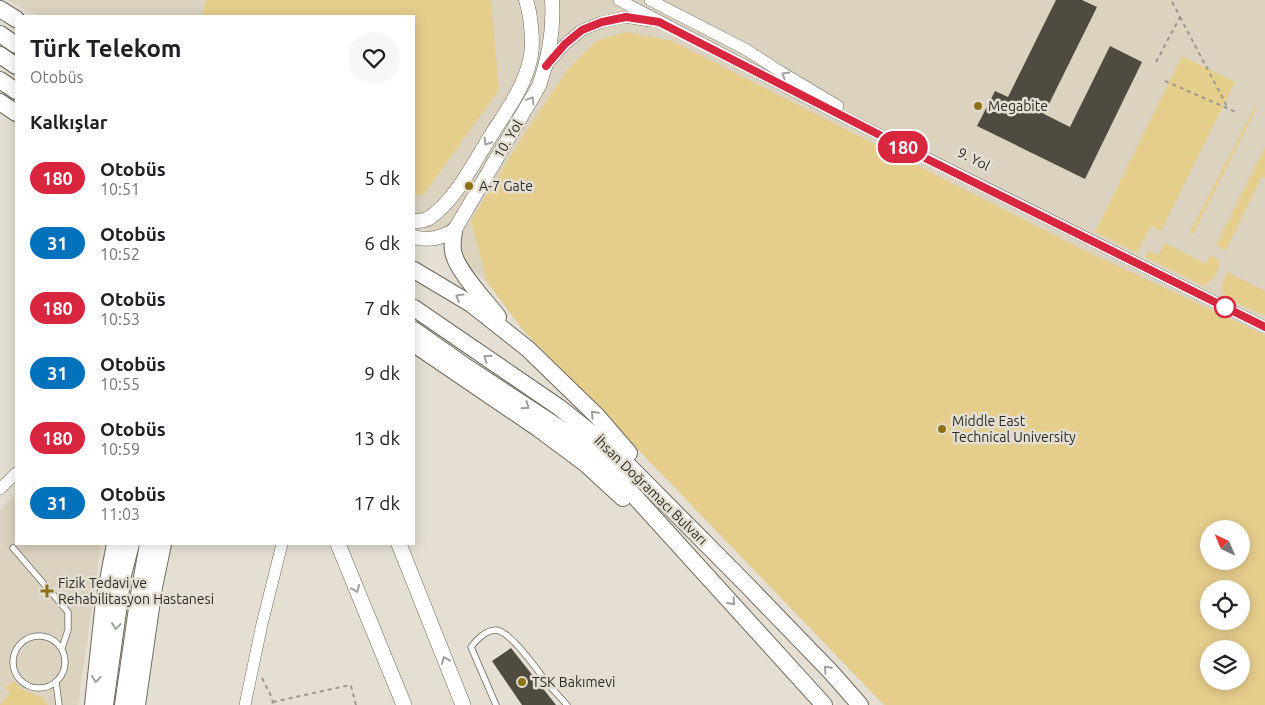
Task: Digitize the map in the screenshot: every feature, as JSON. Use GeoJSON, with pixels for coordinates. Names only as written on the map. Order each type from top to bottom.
{"type":"FeatureCollection","features":[{"type":"Feature","properties":{"kind":"main road"},"geometry":{"type":"LineString","coordinates":[[0,9],[15,19]]}},
{"type":"Feature","properties":{"kind":"main road"},"geometry":{"type":"LineString","coordinates":[[0,55],[15,65]]}},
{"type":"Feature","properties":{"kind":"main road"},"geometry":{"type":"LineString","coordinates":[[0,80],[15,90]]}},
{"type":"Feature","properties":{"kind":"main road"},"geometry":{"type":"LineString","coordinates":[[0,102],[15,112]]}},
{"type":"Feature","properties":{"kind":"main road"},"geometry":{"type":"LineString","coordinates":[[454,231],[452,248],[454,257],[513,337]]}},
{"type":"Feature","properties":{"kind":"main road"},"geometry":{"type":"LineString","coordinates":[[415,271],[471,304],[513,337],[558,377],[597,416],[743,581]]}},
{"type":"Feature","properties":{"kind":"main road","name":"İhsan Doğramacı Bulvarı"},"geometry":{"type":"LineString","coordinates":[[415,309],[552,403],[615,452],[743,581],[830,671],[860,705]]}},
{"type":"Feature","properties":{"kind":"main road","name":"İhsan Doğramacı Bulvarı"},"geometry":{"type":"LineString","coordinates":[[415,331],[573,437],[608,467],[824,705]]}},
{"type":"Feature","properties":{"kind":"main road"},"geometry":{"type":"LineString","coordinates":[[415,345],[539,429],[586,464],[714,582]]}},
{"type":"Feature","properties":{"kind":"main road"},"geometry":{"type":"LineString","coordinates":[[93,705],[104,601],[115,545]]}},
{"type":"Feature","properties":{"kind":"main road"},"geometry":{"type":"LineString","coordinates":[[105,705],[123,575],[131,545]]}},
{"type":"Feature","properties":{"kind":"main road"},"geometry":{"type":"LineString","coordinates":[[123,705],[148,545]]}},
{"type":"Feature","properties":{"kind":"main road"},"geometry":{"type":"LineString","coordinates":[[137,705],[154,587],[163,545]]}},
{"type":"Feature","properties":{"kind":"main road"},"geometry":{"type":"LineString","coordinates":[[338,545],[404,705]]}},
{"type":"Feature","properties":{"kind":"main road"},"geometry":{"type":"LineString","coordinates":[[399,545],[463,705]]}},
{"type":"Feature","properties":{"kind":"street","name":"10. Yol"},"geometry":{"type":"LineString","coordinates":[[415,221],[430,218],[448,202],[514,99],[525,78],[531,58],[530,14],[526,0]]}},
{"type":"Feature","properties":{"kind":"street","name":"10. Yol"},"geometry":{"type":"LineString","coordinates":[[454,231],[539,86],[546,66],[551,39],[552,0]]}},
{"type":"Feature","properties":{"kind":"street","name":"9. Yol"},"geometry":{"type":"LineString","coordinates":[[619,0],[970,180],[1265,327]]}},
{"type":"Feature","properties":{"kind":"street","name":"9. Yol"},"geometry":{"type":"LineString","coordinates":[[650,0],[746,48],[781,72],[850,112],[1088,233],[1265,319]]}},
{"type":"Feature","properties":{"kind":"street","name":"9. Yol"},"geometry":{"type":"LineString","coordinates":[[546,66],[565,44],[582,30],[602,22],[626,17],[659,22]]}},
{"type":"Feature","properties":{"kind":"street"},"geometry":{"type":"LineString","coordinates":[[473,165],[488,172]]}},
{"type":"Feature","properties":{"kind":"street"},"geometry":{"type":"LineString","coordinates":[[448,202],[466,210]]}},
{"type":"Feature","properties":{"kind":"street"},"geometry":{"type":"LineString","coordinates":[[415,237],[433,239],[454,231]]}},
{"type":"Feature","properties":{"kind":"street"},"geometry":{"type":"LineString","coordinates":[[0,490],[15,474]]}},
{"type":"Feature","properties":{"kind":"street"},"geometry":{"type":"LineString","coordinates":[[245,705],[262,624],[282,545]]}},
{"type":"Feature","properties":{"kind":"lane"},"geometry":{"type":"LineString","coordinates":[[13,548],[68,612],[68,630],[62,648]]}},
{"type":"Feature","properties":{"kind":"lane"},"geometry":{"type":"LineString","coordinates":[[496,705],[471,647],[484,635],[496,630],[502,632],[520,648],[567,705]]}},
{"type":"Feature","properties":{"kind":"lane"},"geometry":{"type":"LineString","coordinates":[[41,635],[51,638],[62,648],[65,663],[63,674],[56,682],[47,687],[37,688],[27,686],[18,679],[13,670],[12,660],[15,650],[21,641],[30,636],[41,635]]}},
{"type":"Feature","properties":{"kind":"lane"},"geometry":{"type":"LineString","coordinates":[[56,682],[58,705]]}},
{"type":"Feature","properties":{"kind":"path"},"geometry":{"type":"LineString","coordinates":[[1171,0],[1228,108]]}},
{"type":"Feature","properties":{"kind":"path"},"geometry":{"type":"LineString","coordinates":[[1156,62],[1180,17]]}},
{"type":"Feature","properties":{"kind":"path"},"geometry":{"type":"LineString","coordinates":[[1165,81],[1236,112]]}},
{"type":"Feature","properties":{"kind":"path"},"geometry":{"type":"LineString","coordinates":[[254,662],[273,703],[350,685],[356,705]]}},
{"type":"Feature","properties":{"kind":"shaded area","name":"Middle East Technical University"},"geometry":{"type":"Polygon","coordinates":[[[7,0],[1265,0],[1265,705],[884,705],[523,330],[487,282],[415,221],[415,15],[37,15],[7,0]]]}},
{"type":"Feature","properties":{"kind":"shaded area"},"geometry":{"type":"Polygon","coordinates":[[[206,0],[491,0],[499,90],[424,194],[415,196],[415,15],[202,15],[206,0]]]}},
{"type":"Feature","properties":{"kind":"shaded area","name":"Middle East Technical University"},"geometry":{"type":"Polygon","coordinates":[[[626,32],[672,41],[1086,251],[1265,335],[1265,705],[884,705],[523,330],[487,282],[471,220],[523,136],[568,69],[596,41],[626,32]]]}},
{"type":"Feature","properties":{"kind":"shaded area"},"geometry":{"type":"Polygon","coordinates":[[[1182,56],[1235,82],[1161,231],[1151,226],[1137,253],[1095,232],[1182,56]]]}},
{"type":"Feature","properties":{"kind":"shaded area"},"geometry":{"type":"Polygon","coordinates":[[[1255,106],[1257,107],[1193,234],[1190,232],[1255,106]]]}},
{"type":"Feature","properties":{"kind":"shaded area"},"geometry":{"type":"Polygon","coordinates":[[[1265,147],[1265,178],[1262,176],[1226,250],[1216,245],[1265,147]]]}},
{"type":"Feature","properties":{"kind":"shaded area"},"geometry":{"type":"Polygon","coordinates":[[[1165,243],[1206,264],[1211,255],[1219,260],[1215,276],[1203,286],[1145,257],[1148,251],[1158,255],[1165,243]]]}},
{"type":"Feature","properties":{"kind":"shaded area"},"geometry":{"type":"Polygon","coordinates":[[[1227,272],[1265,291],[1265,316],[1231,300],[1223,293],[1221,286],[1227,272]]]}},
{"type":"Feature","properties":{"kind":"shaded area","name":"Fizik Tedavi ve Rehabilitasyon Hastanesi"},"geometry":{"type":"Polygon","coordinates":[[[15,494],[15,545],[101,545],[78,705],[0,705],[0,510],[15,494]]]}},
{"type":"Feature","properties":{"kind":"shaded area"},"geometry":{"type":"Polygon","coordinates":[[[13,681],[24,691],[42,697],[48,705],[0,705],[10,693],[5,688],[13,681]]]}},
{"type":"Feature","properties":{"kind":"building"},"geometry":{"type":"Polygon","coordinates":[[[1056,0],[1082,0],[1097,7],[1044,114],[1070,127],[1110,46],[1142,62],[1085,179],[977,126],[995,91],[1008,97],[1056,0]]]}},
{"type":"Feature","properties":{"kind":"building","name":"TSK Bakımevi"},"geometry":{"type":"Polygon","coordinates":[[[511,648],[556,705],[522,705],[492,661],[511,648]]]}},
{"type":"Feature","properties":{"kind":"bus line","name":"180"},"geometry":{"type":"LineString","coordinates":[[546,66],[565,44],[582,30],[602,22],[626,17],[659,22],[907,149],[1265,327]]}},
{"type":"Feature","properties":{"kind":"place","name":"Megabite"},"geometry":{"type":"Point","coordinates":[978,106]}},
{"type":"Feature","properties":{"kind":"place","name":"A-7 Gate"},"geometry":{"type":"Point","coordinates":[469,186]}},
{"type":"Feature","properties":{"kind":"place","name":"Middle East Technical University"},"geometry":{"type":"Point","coordinates":[942,429]}},
{"type":"Feature","properties":{"kind":"place","name":"Fizik Tedavi ve Rehabilitasyon Hastanesi"},"geometry":{"type":"Point","coordinates":[47,591]}},
{"type":"Feature","properties":{"kind":"place","name":"TSK Bakımevi"},"geometry":{"type":"Point","coordinates":[522,682]}}]}
